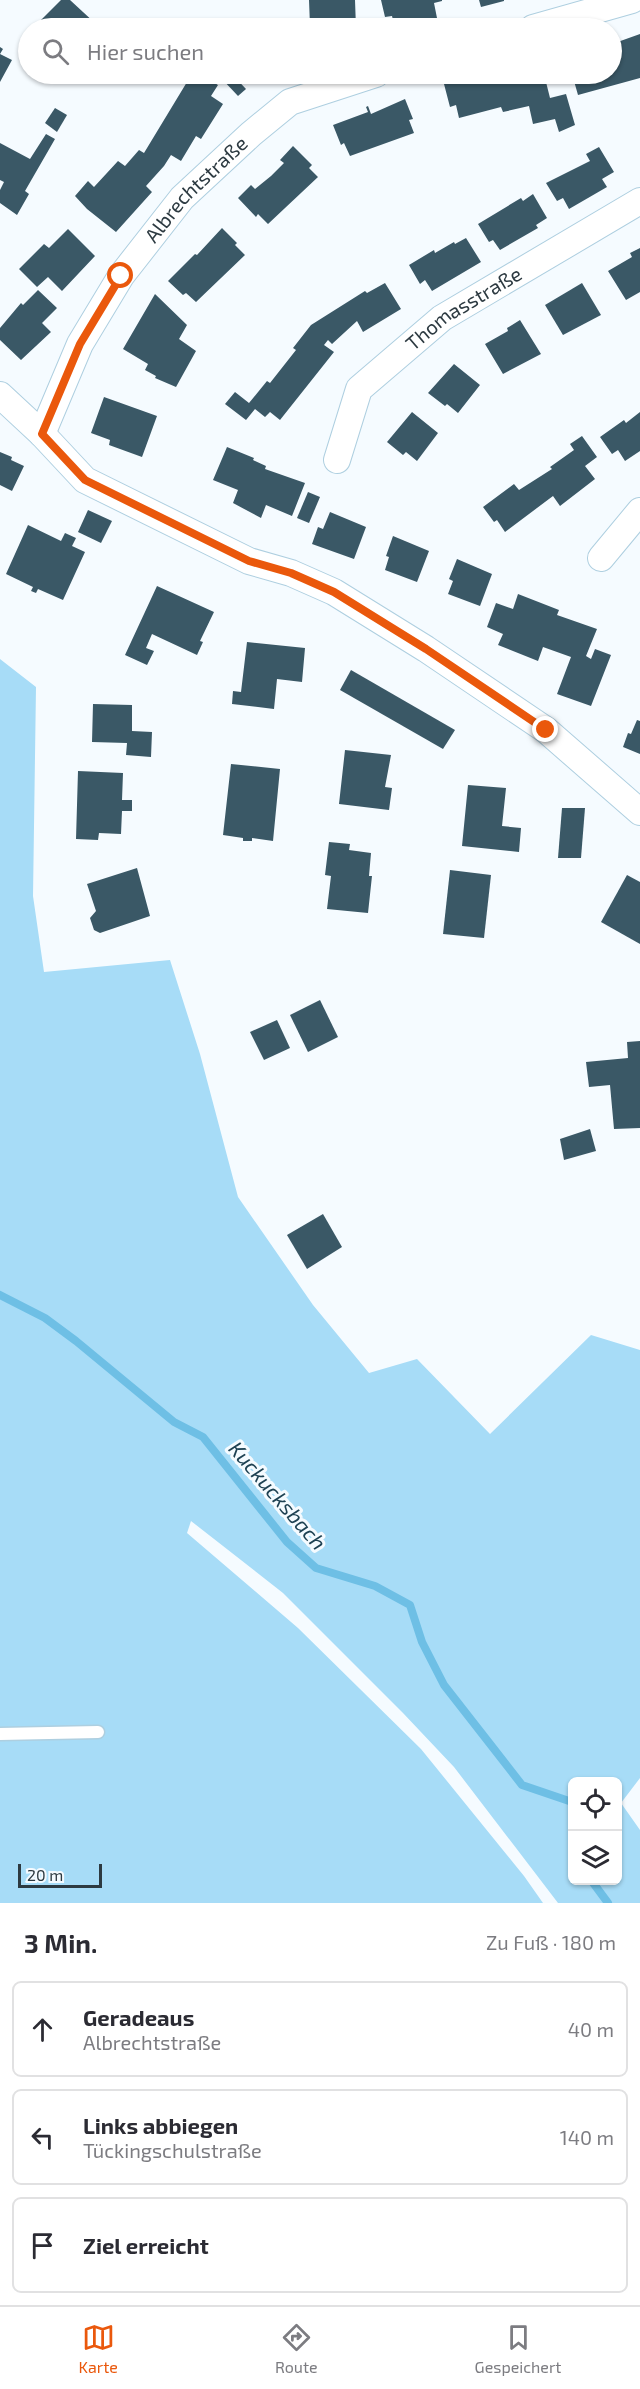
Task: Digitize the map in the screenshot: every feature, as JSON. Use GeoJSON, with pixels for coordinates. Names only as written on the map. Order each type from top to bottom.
{"type":"FeatureCollection","features":[{"type":"Feature","properties":{"kind":"street"},"geometry":{"type":"LineString","coordinates":[[568,18],[632,0]]}},
{"type":"Feature","properties":{"kind":"street","name":"Albrechtstraße"},"geometry":{"type":"LineString","coordinates":[[42,434],[80,344],[121,276],[182,198],[251,134],[290,102],[345,84]]}},
{"type":"Feature","properties":{"kind":"street","name":"Thomasstraße"},"geometry":{"type":"LineString","coordinates":[[337,460],[359,389],[442,318],[640,201]]}},
{"type":"Feature","properties":{"kind":"street"},"geometry":{"type":"LineString","coordinates":[[0,395],[42,434],[85,480],[249,561],[291,573],[334,592],[426,649],[546,730],[640,812]]}},
{"type":"Feature","properties":{"kind":"street"},"geometry":{"type":"LineString","coordinates":[[601,558],[640,511]]}},
{"type":"Feature","properties":{"kind":"lane"},"geometry":{"type":"LineString","coordinates":[[0,1734],[98,1732]]}},
{"type":"Feature","properties":{"kind":"shaded area"},"geometry":{"type":"Polygon","coordinates":[[[0,659],[36,687],[33,896],[44,972],[170,960],[200,1054],[238,1197],[313,1305],[369,1373],[417,1359],[490,1434],[591,1335],[640,1350],[640,1778],[622,1802],[622,1777],[568,1777],[568,1885],[622,1885],[622,1804],[640,1830],[640,1903],[558,1903],[454,1767],[283,1593],[191,1521],[187,1533],[298,1628],[421,1749],[524,1876],[543,1903],[0,1903],[0,659]]]}},
{"type":"Feature","properties":{"kind":"building"},"geometry":{"type":"Polygon","coordinates":[[[61,0],[70,0],[90,18],[43,18],[61,0]]]}},
{"type":"Feature","properties":{"kind":"building"},"geometry":{"type":"Polygon","coordinates":[[[309,0],[355,0],[356,18],[310,18],[309,0]]]}},
{"type":"Feature","properties":{"kind":"building"},"geometry":{"type":"Polygon","coordinates":[[[381,0],[442,0],[434,3],[437,18],[385,17],[381,0]]]}},
{"type":"Feature","properties":{"kind":"building"},"geometry":{"type":"Polygon","coordinates":[[[479,0],[504,0],[504,1],[481,7],[479,0]]]}},
{"type":"Feature","properties":{"kind":"building"},"geometry":{"type":"Polygon","coordinates":[[[640,34],[640,78],[622,83],[622,40],[640,34]]]}},
{"type":"Feature","properties":{"kind":"building"},"geometry":{"type":"Polygon","coordinates":[[[0,54],[12,60],[0,82],[0,54]]]}},
{"type":"Feature","properties":{"kind":"building"},"geometry":{"type":"Polygon","coordinates":[[[186,84],[218,85],[211,96],[223,104],[201,139],[196,136],[181,161],[171,155],[146,186],[152,192],[116,232],[87,209],[75,196],[88,181],[94,187],[118,161],[125,166],[139,150],[144,153],[186,84]]]}},
{"type":"Feature","properties":{"kind":"building"},"geometry":{"type":"Polygon","coordinates":[[[227,84],[241,84],[246,89],[238,96],[227,84]]]}},
{"type":"Feature","properties":{"kind":"building"},"geometry":{"type":"Polygon","coordinates":[[[444,84],[546,84],[550,98],[566,94],[575,125],[559,132],[555,119],[533,124],[529,106],[503,112],[501,107],[459,118],[456,105],[450,107],[444,84]]]}},
{"type":"Feature","properties":{"kind":"building"},"geometry":{"type":"Polygon","coordinates":[[[575,84],[618,84],[578,95],[575,84]]]}},
{"type":"Feature","properties":{"kind":"building"},"geometry":{"type":"Polygon","coordinates":[[[405,99],[413,119],[409,120],[414,133],[350,156],[344,143],[341,145],[333,125],[368,112],[366,107],[368,106],[371,114],[405,99]]]}},
{"type":"Feature","properties":{"kind":"building"},"geometry":{"type":"Polygon","coordinates":[[[55,108],[67,115],[57,132],[45,123],[55,108]]]}},
{"type":"Feature","properties":{"kind":"building"},"geometry":{"type":"Polygon","coordinates":[[[46,134],[55,139],[25,191],[29,194],[17,215],[0,203],[0,190],[4,182],[0,180],[0,143],[30,159],[46,134]]]}},
{"type":"Feature","properties":{"kind":"building"},"geometry":{"type":"Polygon","coordinates":[[[293,146],[312,165],[309,168],[318,177],[268,224],[258,214],[256,217],[238,198],[251,185],[255,189],[271,176],[284,163],[280,160],[293,146]]]}},
{"type":"Feature","properties":{"kind":"building"},"geometry":{"type":"Polygon","coordinates":[[[599,147],[614,172],[602,179],[607,187],[569,209],[563,198],[557,201],[546,183],[590,161],[586,154],[599,147]]]}},
{"type":"Feature","properties":{"kind":"building"},"geometry":{"type":"Polygon","coordinates":[[[533,194],[547,218],[536,225],[538,228],[500,250],[493,240],[489,242],[478,224],[521,198],[523,201],[533,194]]]}},
{"type":"Feature","properties":{"kind":"building"},"geometry":{"type":"Polygon","coordinates":[[[222,228],[245,255],[196,302],[186,293],[183,295],[168,281],[222,228]]]}},
{"type":"Feature","properties":{"kind":"building"},"geometry":{"type":"Polygon","coordinates":[[[68,229],[95,256],[62,291],[48,277],[37,287],[19,269],[44,244],[49,248],[68,229]]]}},
{"type":"Feature","properties":{"kind":"building"},"geometry":{"type":"Polygon","coordinates":[[[466,238],[481,262],[432,291],[425,280],[420,284],[409,265],[434,250],[435,253],[466,238]]]}},
{"type":"Feature","properties":{"kind":"building"},"geometry":{"type":"Polygon","coordinates":[[[640,248],[640,292],[626,300],[608,271],[632,257],[630,253],[640,248]]]}},
{"type":"Feature","properties":{"kind":"building"},"geometry":{"type":"Polygon","coordinates":[[[385,283],[401,309],[363,332],[357,321],[332,344],[328,340],[324,345],[334,352],[280,420],[270,412],[265,417],[255,409],[246,420],[225,404],[235,392],[249,403],[267,381],[270,383],[296,350],[293,348],[311,325],[365,291],[367,293],[385,283]]]}},
{"type":"Feature","properties":{"kind":"building"},"geometry":{"type":"Polygon","coordinates":[[[582,283],[601,315],[563,335],[545,305],[582,283]]]}},
{"type":"Feature","properties":{"kind":"building"},"geometry":{"type":"Polygon","coordinates":[[[38,290],[57,308],[42,323],[51,332],[21,360],[0,340],[0,328],[21,303],[23,305],[38,290]]]}},
{"type":"Feature","properties":{"kind":"building"},"geometry":{"type":"Polygon","coordinates":[[[155,294],[187,325],[179,339],[196,351],[176,387],[155,378],[156,376],[145,370],[148,364],[123,349],[155,294]]]}},
{"type":"Feature","properties":{"kind":"building"},"geometry":{"type":"Polygon","coordinates":[[[520,320],[541,354],[503,374],[485,344],[508,331],[507,328],[520,320]]]}},
{"type":"Feature","properties":{"kind":"building"},"geometry":{"type":"Polygon","coordinates":[[[454,364],[480,385],[458,413],[428,393],[454,364]]]}},
{"type":"Feature","properties":{"kind":"building"},"geometry":{"type":"Polygon","coordinates":[[[104,397],[157,416],[142,457],[109,445],[110,440],[91,433],[104,397]]]}},
{"type":"Feature","properties":{"kind":"building"},"geometry":{"type":"Polygon","coordinates":[[[412,412],[438,433],[417,461],[406,452],[403,455],[387,442],[412,412]]]}},
{"type":"Feature","properties":{"kind":"building"},"geometry":{"type":"Polygon","coordinates":[[[640,412],[640,451],[625,461],[618,450],[612,454],[600,437],[624,420],[626,423],[640,412]]]}},
{"type":"Feature","properties":{"kind":"building"},"geometry":{"type":"Polygon","coordinates":[[[582,436],[597,457],[585,466],[595,479],[560,506],[553,496],[505,532],[497,520],[494,522],[483,507],[514,484],[519,490],[552,469],[550,467],[574,450],[570,444],[582,436]]]}},
{"type":"Feature","properties":{"kind":"building"},"geometry":{"type":"Polygon","coordinates":[[[227,447],[254,458],[253,460],[266,466],[265,469],[305,483],[292,516],[266,505],[261,518],[233,503],[238,490],[213,480],[227,447]]]}},
{"type":"Feature","properties":{"kind":"building"},"geometry":{"type":"Polygon","coordinates":[[[0,452],[24,466],[12,491],[0,485],[0,452]]]}},
{"type":"Feature","properties":{"kind":"building"},"geometry":{"type":"Polygon","coordinates":[[[308,492],[320,497],[309,523],[297,518],[308,492]]]}},
{"type":"Feature","properties":{"kind":"building"},"geometry":{"type":"Polygon","coordinates":[[[88,510],[112,521],[101,543],[78,532],[88,510]]]}},
{"type":"Feature","properties":{"kind":"building"},"geometry":{"type":"Polygon","coordinates":[[[330,512],[366,527],[354,559],[312,544],[318,527],[323,529],[330,512]]]}},
{"type":"Feature","properties":{"kind":"building"},"geometry":{"type":"Polygon","coordinates":[[[28,525],[61,541],[65,533],[76,538],[72,546],[85,552],[63,600],[38,589],[36,593],[31,591],[33,587],[6,574],[28,525]]]}},
{"type":"Feature","properties":{"kind":"building"},"geometry":{"type":"Polygon","coordinates":[[[393,536],[429,551],[417,582],[385,570],[389,557],[386,556],[393,536]]]}},
{"type":"Feature","properties":{"kind":"building"},"geometry":{"type":"Polygon","coordinates":[[[457,559],[492,574],[480,606],[448,594],[453,581],[449,579],[457,559]]]}},
{"type":"Feature","properties":{"kind":"building"},"geometry":{"type":"Polygon","coordinates":[[[157,586],[214,612],[200,641],[203,642],[197,655],[152,634],[146,648],[154,651],[147,665],[125,655],[157,586]]]}},
{"type":"Feature","properties":{"kind":"building"},"geometry":{"type":"Polygon","coordinates":[[[518,594],[559,610],[557,615],[597,629],[586,656],[591,659],[595,649],[611,655],[591,706],[557,694],[571,657],[543,647],[538,661],[498,645],[503,634],[487,627],[496,603],[513,609],[518,594]]]}},
{"type":"Feature","properties":{"kind":"building"},"geometry":{"type":"Polygon","coordinates":[[[247,642],[305,648],[302,682],[277,679],[274,709],[232,704],[233,691],[241,692],[247,642]]]}},
{"type":"Feature","properties":{"kind":"building"},"geometry":{"type":"Polygon","coordinates":[[[351,670],[455,730],[443,749],[340,690],[351,670]]]}},
{"type":"Feature","properties":{"kind":"building"},"geometry":{"type":"Polygon","coordinates":[[[93,704],[132,705],[132,731],[152,732],[151,757],[126,755],[127,743],[92,742],[93,704]]]}},
{"type":"Feature","properties":{"kind":"building"},"geometry":{"type":"Polygon","coordinates":[[[637,720],[640,721],[640,754],[623,747],[628,733],[631,734],[637,720]]]}},
{"type":"Feature","properties":{"kind":"building"},"geometry":{"type":"Polygon","coordinates":[[[345,750],[391,755],[385,787],[392,788],[389,810],[339,804],[345,750]]]}},
{"type":"Feature","properties":{"kind":"building"},"geometry":{"type":"Polygon","coordinates":[[[231,764],[280,769],[273,841],[252,838],[252,841],[243,841],[243,838],[223,835],[231,764]]]}},
{"type":"Feature","properties":{"kind":"building"},"geometry":{"type":"Polygon","coordinates":[[[78,771],[123,773],[122,800],[132,800],[132,811],[122,811],[121,834],[99,833],[98,840],[76,839],[78,771]]]}},
{"type":"Feature","properties":{"kind":"building"},"geometry":{"type":"Polygon","coordinates":[[[468,785],[506,788],[502,826],[521,828],[519,852],[462,846],[468,785]]]}},
{"type":"Feature","properties":{"kind":"building"},"geometry":{"type":"Polygon","coordinates":[[[562,808],[585,808],[581,858],[558,858],[562,808]]]}},
{"type":"Feature","properties":{"kind":"building"},"geometry":{"type":"Polygon","coordinates":[[[329,842],[350,844],[349,850],[371,853],[369,876],[372,876],[368,913],[327,909],[331,876],[325,875],[329,842]]]}},
{"type":"Feature","properties":{"kind":"building"},"geometry":{"type":"Polygon","coordinates":[[[137,868],[150,916],[100,933],[94,930],[90,918],[96,911],[87,884],[137,868]]]}},
{"type":"Feature","properties":{"kind":"building"},"geometry":{"type":"Polygon","coordinates":[[[450,870],[491,875],[484,938],[443,934],[450,870]]]}},
{"type":"Feature","properties":{"kind":"building"},"geometry":{"type":"Polygon","coordinates":[[[627,875],[640,882],[640,944],[601,922],[627,875]]]}},
{"type":"Feature","properties":{"kind":"building"},"geometry":{"type":"Polygon","coordinates":[[[320,1000],[338,1037],[308,1052],[290,1015],[320,1000]]]}},
{"type":"Feature","properties":{"kind":"building"},"geometry":{"type":"Polygon","coordinates":[[[277,1020],[290,1048],[264,1060],[250,1032],[277,1020]]]}},
{"type":"Feature","properties":{"kind":"building"},"geometry":{"type":"Polygon","coordinates":[[[640,1041],[640,1128],[614,1129],[610,1085],[589,1087],[586,1062],[628,1058],[627,1042],[640,1041]]]}},
{"type":"Feature","properties":{"kind":"building"},"geometry":{"type":"Polygon","coordinates":[[[590,1129],[596,1151],[564,1160],[560,1139],[590,1129]]]}},
{"type":"Feature","properties":{"kind":"building"},"geometry":{"type":"Polygon","coordinates":[[[323,1214],[342,1247],[307,1269],[287,1235],[323,1214]]]}},
{"type":"Feature","properties":{"kind":"waterway","name":"Kuckucksbach"},"geometry":{"type":"LineString","coordinates":[[0,1295],[45,1318],[174,1422],[203,1437],[287,1542],[316,1568],[375,1586],[410,1605],[422,1642],[444,1685],[522,1785],[568,1801]]}},
{"type":"Feature","properties":{"kind":"waterway","name":"Kuckucksbach"},"geometry":{"type":"LineString","coordinates":[[595,1885],[608,1903]]}},
{"type":"Feature","properties":{"kind":"route"},"geometry":{"type":"LineString","coordinates":[[121,276],[80,344],[42,434],[85,480],[249,561],[291,573],[334,592],[426,649],[546,730]]}}]}
